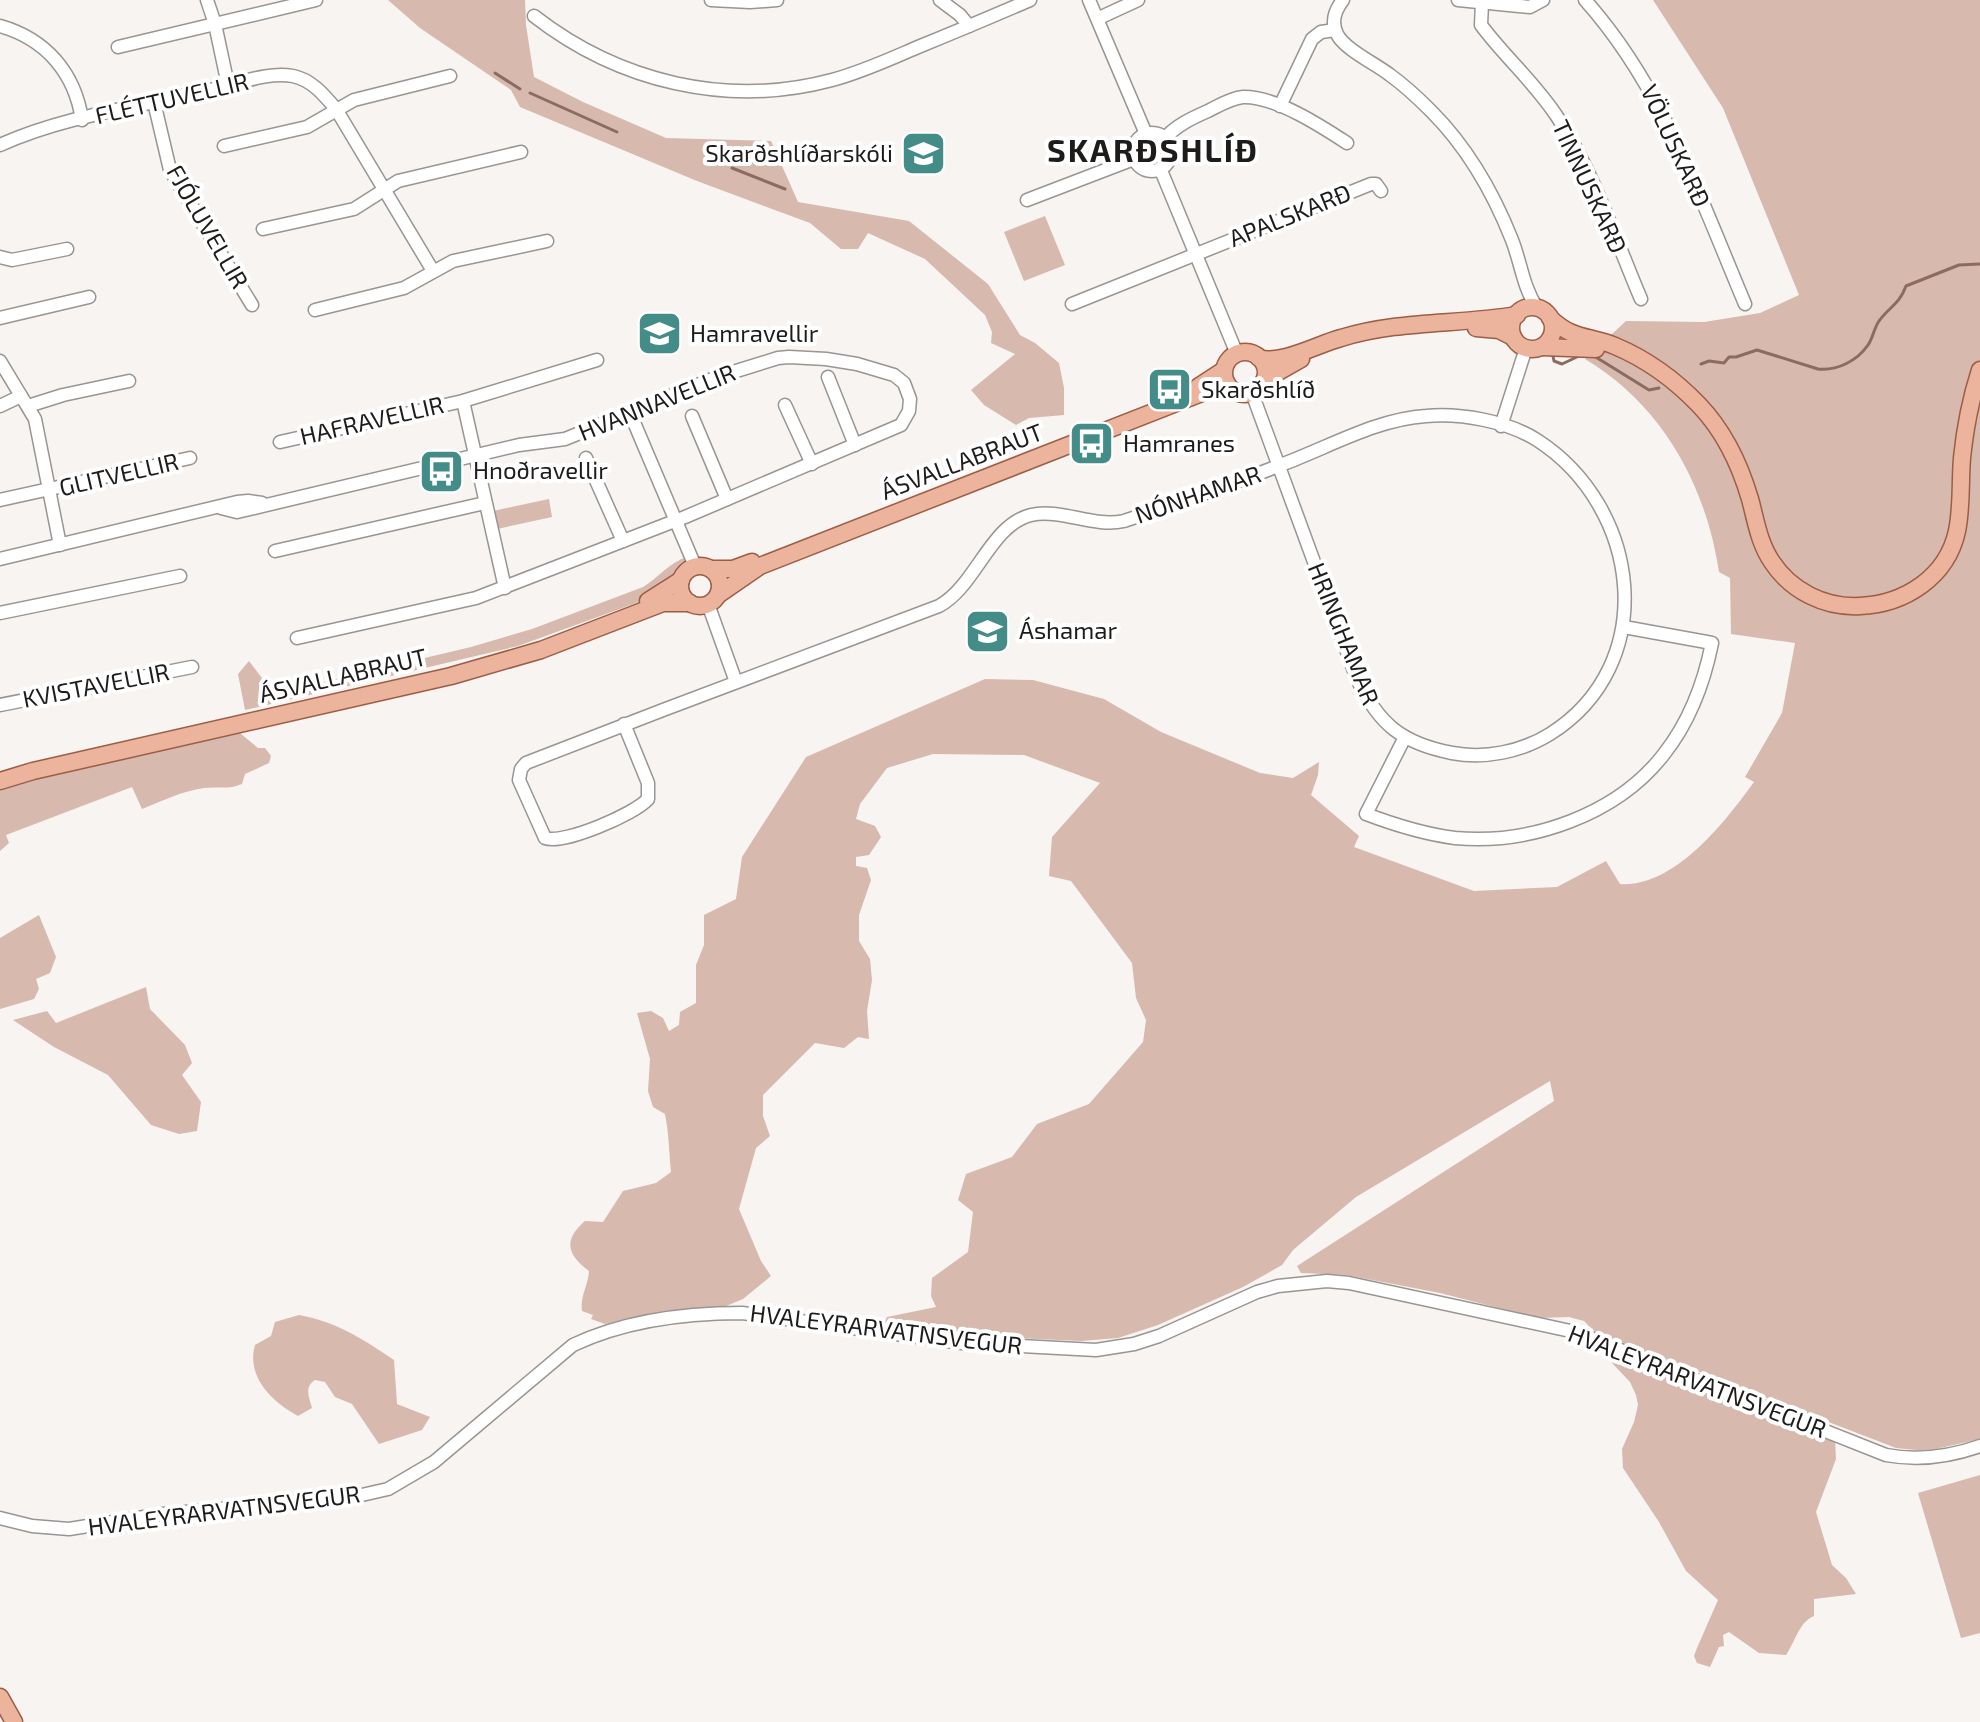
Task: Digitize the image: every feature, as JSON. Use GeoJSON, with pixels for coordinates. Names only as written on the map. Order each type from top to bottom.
{"type":"FeatureCollection","features":[{"type":"Feature","properties":{"kind":"main road"},"geometry":{"type":"LineString","coordinates":[[1527,344],[1551,338],[1553,331],[1531,313]]}},
{"type":"Feature","properties":{"kind":"main road"},"geometry":{"type":"LineString","coordinates":[[1527,344],[1512,325],[1531,313]]}},
{"type":"Feature","properties":{"kind":"main road"},"geometry":{"type":"LineString","coordinates":[[1980,370],[1964,444],[1958,523],[1950,552],[1932,577],[1906,595],[1873,605],[1840,605],[1806,594],[1786,579],[1771,562],[1761,541],[1735,457],[1713,421],[1674,382],[1615,346],[1563,330],[1531,313],[1377,328],[1272,360],[1248,353],[1237,354],[1224,370],[1230,388],[1240,394],[1252,393],[1264,380],[1312,355],[1400,332],[1482,328],[1499,330],[1527,344],[1606,352],[1639,367],[1670,389],[1702,422],[1727,464],[1738,490],[1751,544],[1763,565],[1789,592],[1823,609],[1846,614],[1870,614],[1907,604],[1928,592],[1953,566],[1967,531],[1969,482],[1980,406]]}},
{"type":"Feature","properties":{"kind":"main road"},"geometry":{"type":"LineString","coordinates":[[1259,358],[1265,368],[1264,380]]}},
{"type":"Feature","properties":{"kind":"main road","name":"ÁSVALLABRAUT"},"geometry":{"type":"LineString","coordinates":[[703,568],[740,567],[1180,395],[1224,370]]}},
{"type":"Feature","properties":{"kind":"main road","name":"ÁSVALLABRAUT"},"geometry":{"type":"LineString","coordinates":[[713,600],[750,572],[774,561],[1207,391],[1230,388]]}},
{"type":"Feature","properties":{"kind":"main road"},"geometry":{"type":"LineString","coordinates":[[703,568],[719,579],[713,600],[690,603],[682,595],[681,580],[686,571],[703,568]]}},
{"type":"Feature","properties":{"kind":"main road","name":"ÁSVALLABRAUT"},"geometry":{"type":"LineString","coordinates":[[0,771],[475,661],[616,614],[657,597],[681,580]]}},
{"type":"Feature","properties":{"kind":"main road","name":"ÁSVALLABRAUT"},"geometry":{"type":"LineString","coordinates":[[0,781],[451,676],[541,650],[663,603],[690,603]]}},
{"type":"Feature","properties":{"kind":"main road"},"geometry":{"type":"LineString","coordinates":[[0,1697],[14,1722]]}},
{"type":"Feature","properties":{"kind":"street"},"geometry":{"type":"LineString","coordinates":[[207,0],[228,85]]}},
{"type":"Feature","properties":{"kind":"street"},"geometry":{"type":"LineString","coordinates":[[118,47],[316,0]]}},
{"type":"Feature","properties":{"kind":"street"},"geometry":{"type":"LineString","coordinates":[[711,0],[777,0]]}},
{"type":"Feature","properties":{"kind":"street"},"geometry":{"type":"LineString","coordinates":[[940,0],[969,26]]}},
{"type":"Feature","properties":{"kind":"street"},"geometry":{"type":"LineString","coordinates":[[534,16],[569,41],[628,70],[680,85],[733,92],[795,88],[835,79],[1030,0]]}},
{"type":"Feature","properties":{"kind":"street"},"geometry":{"type":"LineString","coordinates":[[1089,0],[1146,134]]}},
{"type":"Feature","properties":{"kind":"street"},"geometry":{"type":"LineString","coordinates":[[1099,18],[1138,0]]}},
{"type":"Feature","properties":{"kind":"street"},"geometry":{"type":"LineString","coordinates":[[1343,0],[1335,14],[1335,30],[1342,41],[1391,75],[1425,105],[1464,150],[1498,207],[1515,248],[1531,313]]}},
{"type":"Feature","properties":{"kind":"street"},"geometry":{"type":"LineString","coordinates":[[1458,0],[1530,7],[1543,0]]}},
{"type":"Feature","properties":{"kind":"street","name":"VÖLUSKARÐ"},"geometry":{"type":"LineString","coordinates":[[1585,0],[1628,55],[1661,109],[1745,304]]}},
{"type":"Feature","properties":{"kind":"street","name":"TINNUSKARÐ"},"geometry":{"type":"LineString","coordinates":[[1482,3],[1480,20],[1484,29],[1534,85],[1572,143],[1641,299]]}},
{"type":"Feature","properties":{"kind":"street"},"geometry":{"type":"LineString","coordinates":[[0,26],[28,36],[54,56],[75,91],[82,120]]}},
{"type":"Feature","properties":{"kind":"street"},"geometry":{"type":"LineString","coordinates":[[1280,106],[1312,39],[1321,32],[1335,30]]}},
{"type":"Feature","properties":{"kind":"street","name":"FLÉTTUVELLIR"},"geometry":{"type":"LineString","coordinates":[[0,145],[27,134],[154,102],[265,77],[294,76],[319,89],[336,109],[433,271]]}},
{"type":"Feature","properties":{"kind":"street"},"geometry":{"type":"LineString","coordinates":[[224,146],[307,127],[354,100],[450,76]]}},
{"type":"Feature","properties":{"kind":"street"},"geometry":{"type":"LineString","coordinates":[[1165,138],[1187,121],[1237,98],[1251,98],[1307,118],[1347,143]]}},
{"type":"Feature","properties":{"kind":"street","name":"FJÓLUVELLIR"},"geometry":{"type":"LineString","coordinates":[[154,102],[170,170],[252,305]]}},
{"type":"Feature","properties":{"kind":"street"},"geometry":{"type":"LineString","coordinates":[[1157,133],[1165,138],[1170,155],[1167,163],[1160,168],[1148,170],[1134,159],[1135,143],[1146,134],[1157,133]]}},
{"type":"Feature","properties":{"kind":"street"},"geometry":{"type":"LineString","coordinates":[[263,229],[354,209],[398,181],[521,152]]}},
{"type":"Feature","properties":{"kind":"street"},"geometry":{"type":"LineString","coordinates":[[1027,200],[1134,159]]}},
{"type":"Feature","properties":{"kind":"street"},"geometry":{"type":"LineString","coordinates":[[1160,168],[1237,354]]}},
{"type":"Feature","properties":{"kind":"street","name":"APALSKARÐ"},"geometry":{"type":"LineString","coordinates":[[1196,254],[1371,184],[1376,184],[1381,191]]}},
{"type":"Feature","properties":{"kind":"street"},"geometry":{"type":"LineString","coordinates":[[315,310],[404,288],[453,261],[547,241]]}},
{"type":"Feature","properties":{"kind":"street"},"geometry":{"type":"LineString","coordinates":[[0,257],[12,260],[67,249]]}},
{"type":"Feature","properties":{"kind":"street"},"geometry":{"type":"LineString","coordinates":[[1072,304],[1196,254]]}},
{"type":"Feature","properties":{"kind":"street"},"geometry":{"type":"LineString","coordinates":[[0,318],[89,297]]}},
{"type":"Feature","properties":{"kind":"street"},"geometry":{"type":"LineString","coordinates":[[1501,426],[1527,344]]}},
{"type":"Feature","properties":{"kind":"street","name":"HVANNAVELLIR"},"geometry":{"type":"LineString","coordinates":[[0,559],[221,508],[237,512],[474,455],[565,439],[717,377],[789,357],[826,359],[882,370],[900,378],[910,399],[909,411],[901,425],[855,445]]}},
{"type":"Feature","properties":{"kind":"street","name":"HAFRAVELLIR"},"geometry":{"type":"LineString","coordinates":[[280,442],[463,401],[597,360]]}},
{"type":"Feature","properties":{"kind":"street","name":"GLITVELLIR"},"geometry":{"type":"LineString","coordinates":[[0,361],[25,401],[39,434],[60,545]]}},
{"type":"Feature","properties":{"kind":"street"},"geometry":{"type":"LineString","coordinates":[[297,638],[437,608],[505,588],[855,445],[828,377]]}},
{"type":"Feature","properties":{"kind":"street"},"geometry":{"type":"LineString","coordinates":[[0,406],[129,381]]}},
{"type":"Feature","properties":{"kind":"street","name":"HRINGHAMAR"},"geometry":{"type":"LineString","coordinates":[[1252,393],[1278,467],[1357,679],[1371,708],[1381,719],[1405,737],[1432,749],[1466,755],[1501,753],[1537,742],[1566,724],[1595,696],[1612,664],[1624,627],[1625,598],[1621,567],[1610,525],[1588,486],[1536,439],[1501,426],[1446,416],[1400,419],[1278,467]]}},
{"type":"Feature","properties":{"kind":"street","name":"HAFRAVELLIR"},"geometry":{"type":"LineString","coordinates":[[463,401],[474,455]]}},
{"type":"Feature","properties":{"kind":"street"},"geometry":{"type":"LineString","coordinates":[[785,405],[812,464]]}},
{"type":"Feature","properties":{"kind":"street"},"geometry":{"type":"LineString","coordinates":[[630,413],[675,520],[703,568]]}},
{"type":"Feature","properties":{"kind":"street"},"geometry":{"type":"LineString","coordinates":[[692,416],[727,499]]}},
{"type":"Feature","properties":{"kind":"street"},"geometry":{"type":"LineString","coordinates":[[474,455],[505,588]]}},
{"type":"Feature","properties":{"kind":"street","name":"GLITVELLIR"},"geometry":{"type":"LineString","coordinates":[[0,500],[190,458]]}},
{"type":"Feature","properties":{"kind":"street"},"geometry":{"type":"LineString","coordinates":[[586,458],[623,541]]}},
{"type":"Feature","properties":{"kind":"street","name":"NÓNHAMAR"},"geometry":{"type":"LineString","coordinates":[[736,682],[939,606],[955,595],[1012,523],[1035,514],[1106,523],[1124,521],[1278,467]]}},
{"type":"Feature","properties":{"kind":"street"},"geometry":{"type":"LineString","coordinates":[[275,551],[485,503]]}},
{"type":"Feature","properties":{"kind":"street"},"geometry":{"type":"LineString","coordinates":[[0,613],[180,576]]}},
{"type":"Feature","properties":{"kind":"street"},"geometry":{"type":"LineString","coordinates":[[624,724],[648,783],[648,799],[636,810],[585,831],[557,840],[545,838],[519,780],[526,763],[624,724],[736,682],[713,600]]}},
{"type":"Feature","properties":{"kind":"street"},"geometry":{"type":"LineString","coordinates":[[1405,737],[1366,814],[1399,827],[1427,833],[1457,838],[1488,838],[1525,834],[1592,813],[1643,777],[1664,754],[1698,697],[1706,676],[1712,643],[1624,627]]}},
{"type":"Feature","properties":{"kind":"street","name":"KVISTAVELLIR"},"geometry":{"type":"LineString","coordinates":[[0,705],[192,667]]}},
{"type":"Feature","properties":{"kind":"street","name":"HVALEYRARVATNSVEGUR"},"geometry":{"type":"LineString","coordinates":[[0,1518],[32,1526],[69,1529],[152,1516],[353,1497],[388,1489],[434,1462],[573,1345],[599,1333],[640,1322],[709,1313],[742,1313],[962,1343],[1096,1350],[1159,1336],[1257,1292],[1278,1286],[1327,1281],[1371,1287],[1575,1332],[1886,1455],[1934,1457],[1980,1446]]}},
{"type":"Feature","properties":{"kind":"shaded area"},"geometry":{"type":"Polygon","coordinates":[[[388,0],[525,0],[534,77],[666,138],[771,141],[798,202],[909,221],[988,284],[1020,335],[1059,363],[1064,388],[1064,415],[1029,418],[1016,425],[984,405],[971,390],[1015,354],[991,343],[992,332],[985,315],[925,259],[868,233],[858,249],[841,249],[810,223],[697,181],[520,107],[511,90],[420,28],[388,0]]]}},
{"type":"Feature","properties":{"kind":"shaded area"},"geometry":{"type":"Polygon","coordinates":[[[1653,0],[1980,0],[1980,1439],[1927,1451],[1896,1448],[1595,1332],[1584,1321],[1569,1317],[1538,1318],[1440,1293],[1346,1275],[1301,1273],[1297,1266],[1554,1101],[1550,1081],[1356,1197],[1293,1250],[1282,1265],[1243,1287],[1158,1325],[1118,1338],[1081,1341],[954,1335],[882,1327],[887,1317],[936,1307],[931,1296],[932,1278],[968,1252],[973,1212],[958,1200],[966,1174],[1012,1157],[1037,1124],[1089,1104],[1143,1042],[1146,1020],[1136,998],[1132,963],[1071,881],[1049,876],[1052,837],[1100,783],[1024,755],[933,754],[887,768],[860,804],[856,819],[875,826],[881,837],[869,855],[856,857],[856,866],[867,868],[871,880],[859,915],[859,941],[870,959],[872,980],[867,1011],[869,1039],[858,1037],[844,1048],[815,1043],[763,1095],[763,1116],[770,1136],[756,1148],[739,1209],[761,1261],[771,1276],[743,1299],[726,1306],[678,1310],[605,1324],[591,1319],[593,1315],[582,1311],[589,1271],[572,1253],[573,1235],[585,1221],[603,1222],[623,1191],[656,1183],[671,1172],[665,1114],[653,1107],[648,1091],[650,1059],[637,1013],[651,1011],[663,1018],[669,1031],[679,1025],[680,1012],[696,1003],[696,965],[704,945],[704,915],[736,899],[742,857],[806,757],[985,679],[1033,680],[1104,699],[1161,732],[1260,773],[1293,778],[1319,762],[1311,795],[1359,836],[1354,847],[1474,891],[1557,887],[1606,861],[1620,884],[1640,882],[1678,864],[1696,850],[1728,815],[1754,782],[1745,777],[1782,713],[1795,643],[1731,634],[1730,578],[1719,572],[1703,508],[1676,450],[1637,399],[1585,359],[1626,321],[1704,322],[1760,313],[1799,295],[1723,108],[1653,0]]]}},
{"type":"Feature","properties":{"kind":"shaded area"},"geometry":{"type":"Polygon","coordinates":[[[1146,140],[1156,140],[1163,147],[1163,157],[1156,164],[1146,164],[1139,157],[1139,147],[1146,140]]]}},
{"type":"Feature","properties":{"kind":"shaded area"},"geometry":{"type":"Polygon","coordinates":[[[1045,216],[1065,265],[1024,281],[1004,232],[1045,216]]]}},
{"type":"Feature","properties":{"kind":"shaded area"},"geometry":{"type":"Polygon","coordinates":[[[549,499],[552,517],[497,529],[493,511],[549,499]]]}},
{"type":"Feature","properties":{"kind":"shaded area"},"geometry":{"type":"Polygon","coordinates":[[[687,557],[674,580],[647,599],[518,646],[245,710],[238,674],[249,661],[268,686],[311,678],[324,682],[532,629],[643,587],[687,557]]]}},
{"type":"Feature","properties":{"kind":"shaded area"},"geometry":{"type":"Polygon","coordinates":[[[235,729],[258,748],[265,748],[271,756],[269,763],[245,774],[242,784],[188,791],[142,809],[132,787],[6,835],[9,843],[0,851],[0,786],[235,729]]]}},
{"type":"Feature","properties":{"kind":"shaded area"},"geometry":{"type":"Polygon","coordinates":[[[39,915],[56,957],[50,973],[36,979],[39,989],[34,999],[0,1009],[0,938],[39,915]]]}},
{"type":"Feature","properties":{"kind":"shaded area"},"geometry":{"type":"Polygon","coordinates":[[[146,987],[150,1009],[185,1045],[192,1063],[182,1075],[201,1102],[197,1131],[179,1134],[151,1125],[108,1075],[54,1047],[13,1020],[47,1011],[56,1023],[146,987]]]}},
{"type":"Feature","properties":{"kind":"shaded area"},"geometry":{"type":"Polygon","coordinates":[[[299,1315],[338,1327],[394,1360],[397,1404],[430,1417],[422,1430],[379,1444],[352,1404],[335,1397],[325,1382],[315,1380],[308,1392],[312,1408],[298,1416],[279,1404],[258,1378],[253,1357],[255,1345],[271,1336],[275,1322],[299,1315]]]}},
{"type":"Feature","properties":{"kind":"shaded area"},"geometry":{"type":"Polygon","coordinates":[[[1596,1346],[1835,1440],[1836,1459],[1816,1512],[1832,1565],[1846,1578],[1856,1594],[1814,1599],[1814,1616],[1801,1628],[1786,1655],[1759,1653],[1729,1632],[1723,1635],[1724,1646],[1719,1647],[1710,1667],[1697,1663],[1694,1656],[1718,1600],[1686,1571],[1659,1522],[1623,1468],[1622,1449],[1634,1422],[1638,1405],[1636,1395],[1630,1382],[1596,1346]]]}},
{"type":"Feature","properties":{"kind":"shaded area"},"geometry":{"type":"Polygon","coordinates":[[[1980,1475],[1980,1633],[1961,1638],[1918,1493],[1980,1475]]]}},
{"type":"Feature","properties":{"kind":"waterway"},"geometry":{"type":"LineString","coordinates":[[495,73],[520,89]]}},
{"type":"Feature","properties":{"kind":"waterway"},"geometry":{"type":"LineString","coordinates":[[530,93],[617,132]]}},
{"type":"Feature","properties":{"kind":"waterway"},"geometry":{"type":"LineString","coordinates":[[732,168],[785,189]]}},
{"type":"Feature","properties":{"kind":"waterway"},"geometry":{"type":"LineString","coordinates":[[1701,364],[1709,361],[1724,363],[1729,357],[1757,350],[1818,369],[1839,367],[1863,351],[1879,321],[1906,286],[1959,265],[1980,264]]}},
{"type":"Feature","properties":{"kind":"waterway"},"geometry":{"type":"LineString","coordinates":[[1553,356],[1554,361],[1562,364],[1579,356]]}},
{"type":"Feature","properties":{"kind":"waterway"},"geometry":{"type":"LineString","coordinates":[[1594,356],[1649,390],[1659,388]]}},
{"type":"Feature","properties":{"kind":"place","name":"Skarðshlíðarskóli"},"geometry":{"type":"Point","coordinates":[924,154]}},
{"type":"Feature","properties":{"kind":"place","name":"Hamravellir"},"geometry":{"type":"Point","coordinates":[659,334]}},
{"type":"Feature","properties":{"kind":"place","name":"Skarðshlíð"},"geometry":{"type":"Point","coordinates":[1170,390]}},
{"type":"Feature","properties":{"kind":"place","name":"Hamranes"},"geometry":{"type":"Point","coordinates":[1092,444]}},
{"type":"Feature","properties":{"kind":"place","name":"Hnoðravellir"},"geometry":{"type":"Point","coordinates":[442,471]}},
{"type":"Feature","properties":{"kind":"place","name":"Áshamar"},"geometry":{"type":"Point","coordinates":[988,631]}},
{"type":"Feature","properties":{"kind":"district","name":"SKARÐSHLÍÐ"},"geometry":{"type":"Point","coordinates":[1153,151]}}]}
